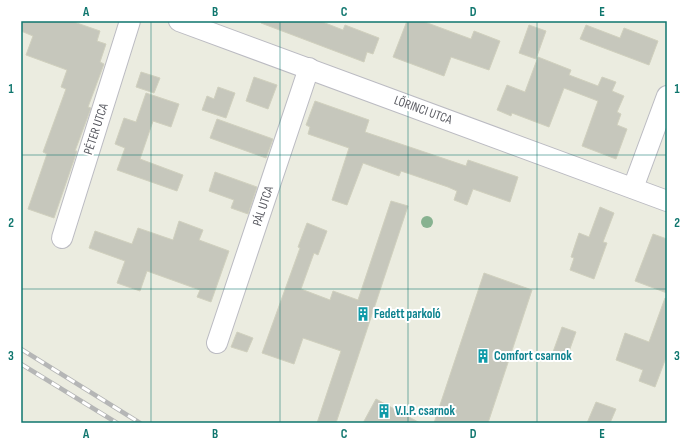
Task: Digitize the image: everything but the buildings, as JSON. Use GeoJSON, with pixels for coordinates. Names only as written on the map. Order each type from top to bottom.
{"type":"FeatureCollection","features":[{"type":"Feature","properties":{"kind":"street","name":"PÉTER UTCA"},"geometry":{"type":"LineString","coordinates":[[62,238],[130,21]]}},
{"type":"Feature","properties":{"kind":"street","name":"LŐRINCI UTCA"},"geometry":{"type":"LineString","coordinates":[[179,21],[667,201]]}},
{"type":"Feature","properties":{"kind":"street","name":"PÁL UTCA"},"geometry":{"type":"LineString","coordinates":[[217,343],[309,68]]}},
{"type":"Feature","properties":{"kind":"street"},"geometry":{"type":"LineString","coordinates":[[632,188],[667,96]]}},
{"type":"Feature","properties":{"kind":"railway"},"geometry":{"type":"LineString","coordinates":[[21,349],[140,423]]}},
{"type":"Feature","properties":{"kind":"railway"},"geometry":{"type":"LineString","coordinates":[[21,364],[117,423]]}},
{"type":"Feature","properties":{"kind":"place","name":"Fedett parkoló"},"geometry":{"type":"Point","coordinates":[363,314]}},
{"type":"Feature","properties":{"kind":"place","name":"Comfort csarnok"},"geometry":{"type":"Point","coordinates":[483,356]}},
{"type":"Feature","properties":{"kind":"place","name":"V.I.P. csarnok"},"geometry":{"type":"Point","coordinates":[384,411]}}]}
